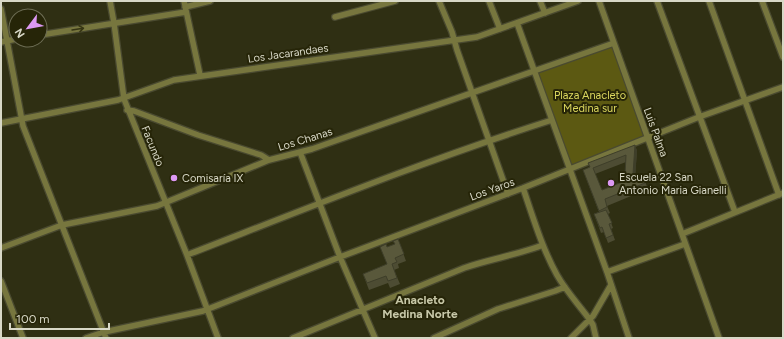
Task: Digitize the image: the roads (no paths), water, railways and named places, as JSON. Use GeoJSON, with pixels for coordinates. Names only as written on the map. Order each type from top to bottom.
{"type":"FeatureCollection","features":[{"type":"Feature","properties":{"kind":"street","name":"Facundo"},"geometry":{"type":"LineString","coordinates":[[110,1],[124,99],[127,110],[187,255],[218,338]]}},
{"type":"Feature","properties":{"kind":"street"},"geometry":{"type":"LineString","coordinates":[[48,34],[114,23],[210,1]]}},
{"type":"Feature","properties":{"kind":"street"},"geometry":{"type":"LineString","coordinates":[[335,17],[395,1]]}},
{"type":"Feature","properties":{"kind":"street"},"geometry":{"type":"LineString","coordinates":[[439,1],[508,194]]}},
{"type":"Feature","properties":{"kind":"street"},"geometry":{"type":"LineString","coordinates":[[489,1],[500,29]]}},
{"type":"Feature","properties":{"kind":"street"},"geometry":{"type":"LineString","coordinates":[[540,1],[545,13]]}},
{"type":"Feature","properties":{"kind":"street","name":"Los Jacarandaes"},"geometry":{"type":"LineString","coordinates":[[1,123],[124,99],[167,82],[200,75],[477,37],[578,1]]}},
{"type":"Feature","properties":{"kind":"street","name":"Luis Palma"},"geometry":{"type":"LineString","coordinates":[[599,1],[719,338]]}},
{"type":"Feature","properties":{"kind":"street"},"geometry":{"type":"LineString","coordinates":[[657,1],[735,212]]}},
{"type":"Feature","properties":{"kind":"street"},"geometry":{"type":"LineString","coordinates":[[682,234],[781,194],[709,1]]}},
{"type":"Feature","properties":{"kind":"street"},"geometry":{"type":"LineString","coordinates":[[762,1],[783,57]]}},
{"type":"Feature","properties":{"kind":"street"},"geometry":{"type":"LineString","coordinates":[[185,6],[200,75]]}},
{"type":"Feature","properties":{"kind":"street"},"geometry":{"type":"LineString","coordinates":[[1,9],[4,41],[25,132],[105,335]]}},
{"type":"Feature","properties":{"kind":"street"},"geometry":{"type":"LineString","coordinates":[[517,23],[571,170],[629,338]]}},
{"type":"Feature","properties":{"kind":"street","name":"Los Chanas"},"geometry":{"type":"LineString","coordinates":[[1,248],[62,225],[165,203],[269,160],[312,149],[614,43]]}},
{"type":"Feature","properties":{"kind":"street","name":"Los Yaros"},"geometry":{"type":"LineString","coordinates":[[86,338],[105,335],[207,309],[340,256],[571,170],[700,117],[783,87]]}},
{"type":"Feature","properties":{"kind":"street"},"geometry":{"type":"LineString","coordinates":[[127,110],[134,111],[198,136],[261,155],[269,160]]}},
{"type":"Feature","properties":{"kind":"street"},"geometry":{"type":"LineString","coordinates":[[187,255],[488,140],[552,120]]}},
{"type":"Feature","properties":{"kind":"street"},"geometry":{"type":"LineString","coordinates":[[300,152],[319,204],[375,338]]}},
{"type":"Feature","properties":{"kind":"street"},"geometry":{"type":"LineString","coordinates":[[523,188],[543,245],[552,265],[565,287],[590,320],[596,338]]}},
{"type":"Feature","properties":{"kind":"street"},"geometry":{"type":"LineString","coordinates":[[607,272],[685,244]]}},
{"type":"Feature","properties":{"kind":"street"},"geometry":{"type":"LineString","coordinates":[[292,338],[464,268],[543,245]]}},
{"type":"Feature","properties":{"kind":"street"},"geometry":{"type":"LineString","coordinates":[[1,281],[23,338]]}},
{"type":"Feature","properties":{"kind":"street"},"geometry":{"type":"LineString","coordinates":[[571,338],[590,320],[611,285]]}},
{"type":"Feature","properties":{"kind":"street"},"geometry":{"type":"LineString","coordinates":[[434,338],[498,309],[565,287]]}},
{"type":"Feature","properties":{"kind":"place","name":"Comisaría IX"},"geometry":{"type":"Point","coordinates":[174,178]}},
{"type":"Feature","properties":{"kind":"place","name":"Escuela 22 San Antonio Maria Gianelli"},"geometry":{"type":"Point","coordinates":[611,183]}},
{"type":"Feature","properties":{"kind":"district","name":"Anacleto Medina Norte"},"geometry":{"type":"Point","coordinates":[420,307]}},
{"type":"Feature","properties":{"kind":"park label","name":"Plaza Anacleto Medina sur"},"geometry":{"type":"Point","coordinates":[590,101]}}]}
